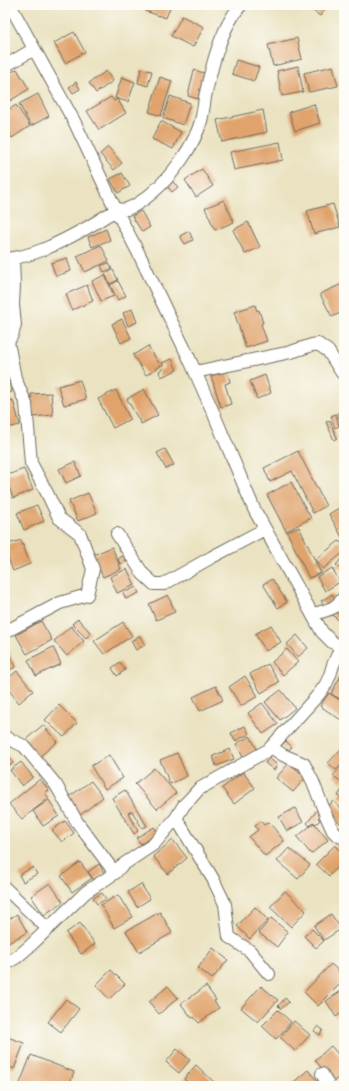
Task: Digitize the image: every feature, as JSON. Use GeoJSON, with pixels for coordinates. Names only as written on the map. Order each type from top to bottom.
{"type":"FeatureCollection","features":[{"type":"Feature","properties":{"kind":"street"},"geometry":{"type":"LineString","coordinates":[[5,964],[17,957],[86,892],[115,873],[121,866],[154,844],[176,818],[184,805],[199,789],[271,747],[319,694],[326,684],[333,664],[342,648],[332,642],[322,632],[254,509],[195,372],[138,252],[116,210],[75,123],[10,5]]}},
{"type":"Feature","properties":{"kind":"street"},"geometry":{"type":"LineString","coordinates":[[5,632],[60,603],[87,595],[93,569],[80,534],[59,518],[31,463],[26,404],[15,378],[6,343],[12,334],[15,325],[13,305],[14,286],[9,259],[29,255],[81,231],[116,210],[127,209],[153,192],[168,177],[188,151],[196,135],[218,48],[235,11],[241,5]]}},
{"type":"Feature","properties":{"kind":"street"},"geometry":{"type":"LineString","coordinates":[[5,66],[34,49]]}},
{"type":"Feature","properties":{"kind":"street"},"geometry":{"type":"LineString","coordinates":[[195,372],[291,352],[318,344],[328,351],[342,373]]}},
{"type":"Feature","properties":{"kind":"street"},"geometry":{"type":"LineString","coordinates":[[117,534],[143,574],[154,584],[164,584],[265,529]]}},
{"type":"Feature","properties":{"kind":"street"},"geometry":{"type":"LineString","coordinates":[[313,616],[314,614],[332,609],[338,605],[344,597]]}},
{"type":"Feature","properties":{"kind":"street"},"geometry":{"type":"LineString","coordinates":[[5,737],[24,746],[56,785],[77,822],[115,873]]}},
{"type":"Feature","properties":{"kind":"street"},"geometry":{"type":"LineString","coordinates":[[271,747],[283,755],[304,764],[333,831],[337,835],[344,838]]}},
{"type":"Feature","properties":{"kind":"street"},"geometry":{"type":"LineString","coordinates":[[176,818],[225,904],[229,937],[250,951],[269,974]]}},
{"type":"Feature","properties":{"kind":"street"},"geometry":{"type":"LineString","coordinates":[[5,888],[48,929]]}},
{"type":"Feature","properties":{"kind":"street"},"geometry":{"type":"LineString","coordinates":[[322,1074],[329,1086]]}},
{"type":"Feature","properties":{"kind":"building"},"geometry":{"type":"Polygon","coordinates":[[[147,5],[171,5],[166,18],[145,11],[147,5]]]}},
{"type":"Feature","properties":{"kind":"building"},"geometry":{"type":"Polygon","coordinates":[[[305,5],[328,5],[320,16],[305,5]]]}},
{"type":"Feature","properties":{"kind":"building"},"geometry":{"type":"Polygon","coordinates":[[[182,16],[204,27],[193,47],[171,36],[182,16]]]}},
{"type":"Feature","properties":{"kind":"building"},"geometry":{"type":"Polygon","coordinates":[[[74,32],[85,52],[65,63],[54,43],[74,32]]]}},
{"type":"Feature","properties":{"kind":"building"},"geometry":{"type":"Polygon","coordinates":[[[297,38],[302,59],[273,66],[268,45],[297,38]]]}},
{"type":"Feature","properties":{"kind":"building"},"geometry":{"type":"Polygon","coordinates":[[[236,60],[259,67],[254,81],[232,74],[236,60]]]}},
{"type":"Feature","properties":{"kind":"building"},"geometry":{"type":"Polygon","coordinates":[[[298,66],[303,92],[282,96],[277,71],[298,66]]]}},
{"type":"Feature","properties":{"kind":"building"},"geometry":{"type":"Polygon","coordinates":[[[333,66],[338,86],[309,92],[304,73],[333,66]]]}},
{"type":"Feature","properties":{"kind":"building"},"geometry":{"type":"Polygon","coordinates":[[[17,69],[29,89],[5,104],[5,76],[17,69]]]}},
{"type":"Feature","properties":{"kind":"building"},"geometry":{"type":"Polygon","coordinates":[[[141,69],[152,71],[148,86],[138,83],[141,69]]]}},
{"type":"Feature","properties":{"kind":"building"},"geometry":{"type":"Polygon","coordinates":[[[194,70],[204,73],[198,99],[188,96],[194,70]]]}},
{"type":"Feature","properties":{"kind":"building"},"geometry":{"type":"Polygon","coordinates":[[[106,71],[113,81],[96,93],[89,83],[106,71]]]}},
{"type":"Feature","properties":{"kind":"building"},"geometry":{"type":"Polygon","coordinates":[[[122,77],[135,82],[128,102],[115,98],[122,77]]]}},
{"type":"Feature","properties":{"kind":"building"},"geometry":{"type":"Polygon","coordinates":[[[160,77],[172,81],[161,116],[149,112],[160,77]]]}},
{"type":"Feature","properties":{"kind":"building"},"geometry":{"type":"Polygon","coordinates":[[[76,82],[80,89],[73,93],[69,87],[76,82]]]}},
{"type":"Feature","properties":{"kind":"building"},"geometry":{"type":"Polygon","coordinates":[[[38,94],[49,116],[31,126],[19,104],[38,94]]]}},
{"type":"Feature","properties":{"kind":"building"},"geometry":{"type":"Polygon","coordinates":[[[170,96],[190,103],[183,125],[163,118],[170,96]]]}},
{"type":"Feature","properties":{"kind":"building"},"geometry":{"type":"Polygon","coordinates":[[[111,97],[114,101],[117,99],[126,113],[99,130],[87,111],[111,97]]]}},
{"type":"Feature","properties":{"kind":"building"},"geometry":{"type":"Polygon","coordinates":[[[314,104],[320,123],[295,131],[289,112],[314,104]]]}},
{"type":"Feature","properties":{"kind":"building"},"geometry":{"type":"Polygon","coordinates":[[[16,105],[30,126],[12,138],[5,127],[5,112],[16,105]]]}},
{"type":"Feature","properties":{"kind":"building"},"geometry":{"type":"Polygon","coordinates":[[[263,110],[267,132],[222,142],[217,120],[263,110]]]}},
{"type":"Feature","properties":{"kind":"building"},"geometry":{"type":"Polygon","coordinates":[[[161,121],[181,132],[173,149],[152,139],[161,121]]]}},
{"type":"Feature","properties":{"kind":"building"},"geometry":{"type":"Polygon","coordinates":[[[280,142],[283,160],[234,170],[230,152],[280,142]]]}},
{"type":"Feature","properties":{"kind":"building"},"geometry":{"type":"Polygon","coordinates":[[[108,147],[122,163],[114,170],[100,154],[108,147]]]}},
{"type":"Feature","properties":{"kind":"building"},"geometry":{"type":"Polygon","coordinates":[[[202,169],[213,186],[196,197],[185,180],[202,169]]]}},
{"type":"Feature","properties":{"kind":"building"},"geometry":{"type":"Polygon","coordinates":[[[122,173],[130,186],[118,193],[110,179],[122,173]]]}},
{"type":"Feature","properties":{"kind":"building"},"geometry":{"type":"Polygon","coordinates":[[[172,181],[178,187],[172,192],[167,186],[172,181]]]}},
{"type":"Feature","properties":{"kind":"building"},"geometry":{"type":"Polygon","coordinates":[[[224,200],[234,222],[215,230],[205,208],[224,200]]]}},
{"type":"Feature","properties":{"kind":"building"},"geometry":{"type":"Polygon","coordinates":[[[333,204],[340,227],[314,234],[307,211],[333,204]]]}},
{"type":"Feature","properties":{"kind":"building"},"geometry":{"type":"Polygon","coordinates":[[[141,211],[150,227],[142,232],[132,216],[141,211]]]}},
{"type":"Feature","properties":{"kind":"building"},"geometry":{"type":"Polygon","coordinates":[[[248,222],[260,247],[245,254],[233,230],[248,222]]]}},
{"type":"Feature","properties":{"kind":"building"},"geometry":{"type":"Polygon","coordinates":[[[106,229],[110,240],[92,247],[88,237],[106,229]]]}},
{"type":"Feature","properties":{"kind":"building"},"geometry":{"type":"Polygon","coordinates":[[[189,231],[193,240],[185,244],[180,236],[189,231]]]}},
{"type":"Feature","properties":{"kind":"building"},"geometry":{"type":"Polygon","coordinates":[[[101,245],[109,261],[85,272],[77,256],[101,245]]]}},
{"type":"Feature","properties":{"kind":"building"},"geometry":{"type":"Polygon","coordinates":[[[67,258],[71,271],[56,276],[51,263],[67,258]]]}},
{"type":"Feature","properties":{"kind":"building"},"geometry":{"type":"Polygon","coordinates":[[[109,263],[112,269],[104,272],[101,266],[109,263]]]}},
{"type":"Feature","properties":{"kind":"building"},"geometry":{"type":"Polygon","coordinates":[[[113,270],[118,280],[110,284],[105,274],[113,270]]]}},
{"type":"Feature","properties":{"kind":"building"},"geometry":{"type":"Polygon","coordinates":[[[105,275],[114,296],[101,301],[92,281],[105,275]]]}},
{"type":"Feature","properties":{"kind":"building"},"geometry":{"type":"Polygon","coordinates":[[[118,281],[126,296],[118,300],[110,285],[118,281]]]}},
{"type":"Feature","properties":{"kind":"building"},"geometry":{"type":"Polygon","coordinates":[[[344,283],[344,311],[332,317],[320,294],[344,283]]]}},
{"type":"Feature","properties":{"kind":"building"},"geometry":{"type":"Polygon","coordinates":[[[87,285],[93,301],[72,310],[66,294],[87,285]]]}},
{"type":"Feature","properties":{"kind":"building"},"geometry":{"type":"Polygon","coordinates":[[[5,297],[9,310],[5,312],[5,297]]]}},
{"type":"Feature","properties":{"kind":"building"},"geometry":{"type":"Polygon","coordinates":[[[255,305],[257,311],[259,310],[263,323],[261,324],[267,341],[246,348],[234,312],[255,305]]]}},
{"type":"Feature","properties":{"kind":"building"},"geometry":{"type":"Polygon","coordinates":[[[132,309],[137,322],[128,326],[123,313],[132,309]]]}},
{"type":"Feature","properties":{"kind":"building"},"geometry":{"type":"Polygon","coordinates":[[[122,319],[131,338],[121,343],[112,324],[122,319]]]}},
{"type":"Feature","properties":{"kind":"building"},"geometry":{"type":"Polygon","coordinates":[[[148,346],[161,366],[146,375],[133,355],[148,346]]]}},
{"type":"Feature","properties":{"kind":"building"},"geometry":{"type":"Polygon","coordinates":[[[172,359],[177,370],[161,377],[159,371],[164,368],[162,363],[172,359]]]}},
{"type":"Feature","properties":{"kind":"building"},"geometry":{"type":"Polygon","coordinates":[[[227,371],[230,382],[225,384],[231,404],[221,407],[211,376],[227,371]]]}},
{"type":"Feature","properties":{"kind":"building"},"geometry":{"type":"Polygon","coordinates":[[[5,372],[12,392],[5,394],[5,372]]]}},
{"type":"Feature","properties":{"kind":"building"},"geometry":{"type":"Polygon","coordinates":[[[265,375],[271,393],[257,399],[250,381],[265,375]]]}},
{"type":"Feature","properties":{"kind":"building"},"geometry":{"type":"Polygon","coordinates":[[[80,380],[86,399],[64,405],[58,386],[80,380]]]}},
{"type":"Feature","properties":{"kind":"building"},"geometry":{"type":"Polygon","coordinates":[[[144,389],[158,415],[141,424],[127,399],[144,389]]]}},
{"type":"Feature","properties":{"kind":"building"},"geometry":{"type":"Polygon","coordinates":[[[116,390],[130,419],[113,428],[98,399],[116,390]]]}},
{"type":"Feature","properties":{"kind":"building"},"geometry":{"type":"Polygon","coordinates":[[[51,393],[53,415],[33,417],[31,394],[51,393]]]}},
{"type":"Feature","properties":{"kind":"building"},"geometry":{"type":"Polygon","coordinates":[[[13,400],[20,425],[7,428],[5,420],[5,402],[13,400]]]}},
{"type":"Feature","properties":{"kind":"building"},"geometry":{"type":"Polygon","coordinates":[[[344,411],[344,428],[337,414],[344,411]]]}},
{"type":"Feature","properties":{"kind":"building"},"geometry":{"type":"Polygon","coordinates":[[[336,414],[339,426],[335,428],[331,416],[336,414]]]}},
{"type":"Feature","properties":{"kind":"building"},"geometry":{"type":"Polygon","coordinates":[[[330,421],[337,438],[334,440],[326,422],[330,421]]]}},
{"type":"Feature","properties":{"kind":"building"},"geometry":{"type":"Polygon","coordinates":[[[165,449],[174,465],[166,469],[157,453],[165,449]]]}},
{"type":"Feature","properties":{"kind":"building"},"geometry":{"type":"Polygon","coordinates":[[[298,451],[326,506],[313,513],[292,471],[270,482],[264,468],[298,451]]]}},
{"type":"Feature","properties":{"kind":"building"},"geometry":{"type":"Polygon","coordinates":[[[75,462],[81,476],[66,483],[59,469],[75,462]]]}},
{"type":"Feature","properties":{"kind":"building"},"geometry":{"type":"Polygon","coordinates":[[[24,469],[33,490],[13,498],[5,476],[24,469]]]}},
{"type":"Feature","properties":{"kind":"building"},"geometry":{"type":"Polygon","coordinates":[[[291,482],[311,518],[286,531],[267,495],[291,482]]]}},
{"type":"Feature","properties":{"kind":"building"},"geometry":{"type":"Polygon","coordinates":[[[88,493],[97,513],[78,521],[69,501],[88,493]]]}},
{"type":"Feature","properties":{"kind":"building"},"geometry":{"type":"Polygon","coordinates":[[[37,505],[44,521],[24,530],[17,513],[37,505]]]}},
{"type":"Feature","properties":{"kind":"building"},"geometry":{"type":"Polygon","coordinates":[[[339,508],[344,518],[344,539],[329,514],[339,508]]]}},
{"type":"Feature","properties":{"kind":"building"},"geometry":{"type":"Polygon","coordinates":[[[299,527],[321,573],[309,578],[287,532],[299,527]]]}},
{"type":"Feature","properties":{"kind":"building"},"geometry":{"type":"Polygon","coordinates":[[[21,540],[30,564],[13,571],[5,550],[5,545],[21,540]]]}},
{"type":"Feature","properties":{"kind":"building"},"geometry":{"type":"Polygon","coordinates":[[[339,541],[344,546],[344,552],[323,569],[315,560],[339,541]]]}},
{"type":"Feature","properties":{"kind":"building"},"geometry":{"type":"Polygon","coordinates":[[[112,547],[121,569],[103,577],[93,555],[112,547]]]}},
{"type":"Feature","properties":{"kind":"building"},"geometry":{"type":"Polygon","coordinates":[[[124,555],[127,561],[120,564],[118,559],[124,555]]]}},
{"type":"Feature","properties":{"kind":"building"},"geometry":{"type":"Polygon","coordinates":[[[344,555],[344,571],[336,565],[344,555]]]}},
{"type":"Feature","properties":{"kind":"building"},"geometry":{"type":"Polygon","coordinates":[[[332,568],[340,582],[325,591],[317,577],[332,568]]]}},
{"type":"Feature","properties":{"kind":"building"},"geometry":{"type":"Polygon","coordinates":[[[127,569],[135,585],[117,593],[110,577],[127,569]]]}},
{"type":"Feature","properties":{"kind":"building"},"geometry":{"type":"Polygon","coordinates":[[[272,579],[287,602],[278,608],[263,584],[272,579]]]}},
{"type":"Feature","properties":{"kind":"building"},"geometry":{"type":"Polygon","coordinates":[[[136,587],[139,593],[126,599],[123,593],[136,587]]]}},
{"type":"Feature","properties":{"kind":"building"},"geometry":{"type":"Polygon","coordinates":[[[332,594],[335,598],[324,605],[321,601],[332,594]]]}},
{"type":"Feature","properties":{"kind":"building"},"geometry":{"type":"Polygon","coordinates":[[[168,595],[175,612],[156,620],[149,604],[168,595]]]}},
{"type":"Feature","properties":{"kind":"building"},"geometry":{"type":"Polygon","coordinates":[[[344,603],[344,619],[341,623],[333,615],[344,603]]]}},
{"type":"Feature","properties":{"kind":"building"},"geometry":{"type":"Polygon","coordinates":[[[78,619],[91,633],[86,638],[72,624],[78,619]]]}},
{"type":"Feature","properties":{"kind":"building"},"geometry":{"type":"Polygon","coordinates":[[[41,621],[52,640],[27,654],[16,635],[41,621]]]}},
{"type":"Feature","properties":{"kind":"building"},"geometry":{"type":"Polygon","coordinates":[[[123,622],[132,636],[104,654],[94,641],[123,622]]]}},
{"type":"Feature","properties":{"kind":"building"},"geometry":{"type":"Polygon","coordinates":[[[271,625],[281,642],[266,651],[255,634],[271,625]]]}},
{"type":"Feature","properties":{"kind":"building"},"geometry":{"type":"Polygon","coordinates":[[[71,626],[84,641],[67,656],[54,641],[71,626]]]}},
{"type":"Feature","properties":{"kind":"building"},"geometry":{"type":"Polygon","coordinates":[[[297,635],[308,648],[298,657],[287,644],[297,635]]]}},
{"type":"Feature","properties":{"kind":"building"},"geometry":{"type":"Polygon","coordinates":[[[140,636],[145,645],[136,650],[131,641],[140,636]]]}},
{"type":"Feature","properties":{"kind":"building"},"geometry":{"type":"Polygon","coordinates":[[[53,647],[61,664],[36,676],[28,660],[53,647]]]}},
{"type":"Feature","properties":{"kind":"building"},"geometry":{"type":"Polygon","coordinates":[[[287,649],[298,662],[283,675],[272,662],[287,649]]]}},
{"type":"Feature","properties":{"kind":"building"},"geometry":{"type":"Polygon","coordinates":[[[8,650],[16,667],[5,672],[5,652],[8,650]]]}},
{"type":"Feature","properties":{"kind":"building"},"geometry":{"type":"Polygon","coordinates":[[[120,662],[125,670],[117,676],[112,668],[120,662]]]}},
{"type":"Feature","properties":{"kind":"building"},"geometry":{"type":"Polygon","coordinates":[[[268,664],[279,682],[261,693],[250,674],[268,664]]]}},
{"type":"Feature","properties":{"kind":"building"},"geometry":{"type":"Polygon","coordinates":[[[344,669],[344,681],[339,678],[344,669]]]}},
{"type":"Feature","properties":{"kind":"building"},"geometry":{"type":"Polygon","coordinates":[[[17,671],[33,691],[19,703],[5,685],[5,681],[17,671]]]}},
{"type":"Feature","properties":{"kind":"building"},"geometry":{"type":"Polygon","coordinates":[[[245,676],[258,696],[241,706],[229,687],[245,676]]]}},
{"type":"Feature","properties":{"kind":"building"},"geometry":{"type":"Polygon","coordinates":[[[339,679],[344,682],[344,701],[331,694],[339,679]]]}},
{"type":"Feature","properties":{"kind":"building"},"geometry":{"type":"Polygon","coordinates":[[[216,686],[223,700],[200,711],[193,697],[216,686]]]}},
{"type":"Feature","properties":{"kind":"building"},"geometry":{"type":"Polygon","coordinates":[[[281,690],[295,708],[280,720],[265,702],[281,690]]]}},
{"type":"Feature","properties":{"kind":"building"},"geometry":{"type":"Polygon","coordinates":[[[329,693],[344,703],[344,722],[320,706],[329,693]]]}},
{"type":"Feature","properties":{"kind":"building"},"geometry":{"type":"Polygon","coordinates":[[[262,703],[278,724],[263,734],[248,713],[262,703]]]}},
{"type":"Feature","properties":{"kind":"building"},"geometry":{"type":"Polygon","coordinates":[[[59,705],[77,723],[64,737],[45,720],[59,705]]]}},
{"type":"Feature","properties":{"kind":"building"},"geometry":{"type":"Polygon","coordinates":[[[43,725],[57,742],[38,758],[24,741],[43,725]]]}},
{"type":"Feature","properties":{"kind":"building"},"geometry":{"type":"Polygon","coordinates":[[[245,726],[249,734],[235,741],[231,733],[245,726]]]}},
{"type":"Feature","properties":{"kind":"building"},"geometry":{"type":"Polygon","coordinates":[[[250,736],[257,749],[243,757],[236,744],[250,736]]]}},
{"type":"Feature","properties":{"kind":"building"},"geometry":{"type":"Polygon","coordinates":[[[286,741],[292,747],[286,752],[281,746],[286,741]]]}},
{"type":"Feature","properties":{"kind":"building"},"geometry":{"type":"Polygon","coordinates":[[[344,746],[344,761],[336,770],[328,763],[344,746]]]}},
{"type":"Feature","properties":{"kind":"building"},"geometry":{"type":"Polygon","coordinates":[[[230,749],[234,759],[216,766],[213,756],[230,749]]]}},
{"type":"Feature","properties":{"kind":"building"},"geometry":{"type":"Polygon","coordinates":[[[5,750],[13,763],[5,768],[5,750]]]}},
{"type":"Feature","properties":{"kind":"building"},"geometry":{"type":"Polygon","coordinates":[[[177,753],[187,776],[170,784],[160,760],[177,753]]]}},
{"type":"Feature","properties":{"kind":"building"},"geometry":{"type":"Polygon","coordinates":[[[109,755],[123,778],[105,789],[91,766],[109,755]]]}},
{"type":"Feature","properties":{"kind":"building"},"geometry":{"type":"Polygon","coordinates":[[[269,758],[277,765],[274,770],[265,763],[269,758]]]}},
{"type":"Feature","properties":{"kind":"building"},"geometry":{"type":"Polygon","coordinates":[[[21,762],[33,777],[22,786],[10,770],[21,762]]]}},
{"type":"Feature","properties":{"kind":"building"},"geometry":{"type":"Polygon","coordinates":[[[289,763],[306,777],[293,792],[276,778],[289,763]]]}},
{"type":"Feature","properties":{"kind":"building"},"geometry":{"type":"Polygon","coordinates":[[[344,763],[344,778],[342,782],[333,776],[344,763]]]}},
{"type":"Feature","properties":{"kind":"building"},"geometry":{"type":"Polygon","coordinates":[[[154,768],[176,793],[157,809],[135,784],[154,768]]]}},
{"type":"Feature","properties":{"kind":"building"},"geometry":{"type":"Polygon","coordinates":[[[243,772],[255,788],[234,804],[222,788],[243,772]]]}},
{"type":"Feature","properties":{"kind":"building"},"geometry":{"type":"Polygon","coordinates":[[[40,779],[49,790],[45,793],[49,798],[22,819],[9,804],[40,779]]]}},
{"type":"Feature","properties":{"kind":"building"},"geometry":{"type":"Polygon","coordinates":[[[91,781],[103,797],[79,816],[66,799],[91,781]]]}},
{"type":"Feature","properties":{"kind":"building"},"geometry":{"type":"Polygon","coordinates":[[[344,786],[344,799],[338,796],[344,786]]]}},
{"type":"Feature","properties":{"kind":"building"},"geometry":{"type":"Polygon","coordinates":[[[125,790],[147,826],[142,828],[132,811],[128,813],[138,831],[134,834],[112,798],[125,790]]]}},
{"type":"Feature","properties":{"kind":"building"},"geometry":{"type":"Polygon","coordinates":[[[49,800],[59,816],[43,826],[33,811],[49,800]]]}},
{"type":"Feature","properties":{"kind":"building"},"geometry":{"type":"Polygon","coordinates":[[[333,801],[344,811],[344,818],[340,823],[325,810],[333,801]]]}},
{"type":"Feature","properties":{"kind":"building"},"geometry":{"type":"Polygon","coordinates":[[[295,808],[303,822],[287,831],[279,817],[295,808]]]}},
{"type":"Feature","properties":{"kind":"building"},"geometry":{"type":"Polygon","coordinates":[[[318,809],[323,812],[318,818],[320,820],[316,824],[313,822],[310,826],[307,823],[318,809]]]}},
{"type":"Feature","properties":{"kind":"building"},"geometry":{"type":"Polygon","coordinates":[[[65,821],[74,833],[62,842],[52,830],[65,821]]]}},
{"type":"Feature","properties":{"kind":"building"},"geometry":{"type":"Polygon","coordinates":[[[261,821],[264,825],[269,822],[284,841],[265,856],[249,837],[258,830],[255,826],[261,821]]]}},
{"type":"Feature","properties":{"kind":"building"},"geometry":{"type":"Polygon","coordinates":[[[314,823],[328,840],[311,854],[297,837],[314,823]]]}},
{"type":"Feature","properties":{"kind":"building"},"geometry":{"type":"Polygon","coordinates":[[[154,827],[158,833],[141,844],[136,838],[154,827]]]}},
{"type":"Feature","properties":{"kind":"building"},"geometry":{"type":"Polygon","coordinates":[[[173,840],[187,858],[168,874],[153,856],[173,840]]]}},
{"type":"Feature","properties":{"kind":"building"},"geometry":{"type":"Polygon","coordinates":[[[335,845],[344,854],[344,860],[329,876],[316,864],[335,845]]]}},
{"type":"Feature","properties":{"kind":"building"},"geometry":{"type":"Polygon","coordinates":[[[289,848],[310,865],[298,879],[277,861],[289,848]]]}},
{"type":"Feature","properties":{"kind":"building"},"geometry":{"type":"Polygon","coordinates":[[[80,862],[92,878],[72,892],[61,876],[80,862]]]}},
{"type":"Feature","properties":{"kind":"building"},"geometry":{"type":"Polygon","coordinates":[[[99,864],[104,873],[94,880],[88,872],[99,864]]]}},
{"type":"Feature","properties":{"kind":"building"},"geometry":{"type":"Polygon","coordinates":[[[33,867],[37,874],[23,882],[19,875],[33,867]]]}},
{"type":"Feature","properties":{"kind":"building"},"geometry":{"type":"Polygon","coordinates":[[[50,883],[63,902],[44,915],[31,896],[50,883]]]}},
{"type":"Feature","properties":{"kind":"building"},"geometry":{"type":"Polygon","coordinates":[[[141,884],[150,899],[137,907],[128,892],[141,884]]]}},
{"type":"Feature","properties":{"kind":"building"},"geometry":{"type":"Polygon","coordinates":[[[285,891],[306,911],[291,927],[270,907],[285,891]]]}},
{"type":"Feature","properties":{"kind":"building"},"geometry":{"type":"Polygon","coordinates":[[[102,893],[106,899],[97,904],[93,898],[102,893]]]}},
{"type":"Feature","properties":{"kind":"building"},"geometry":{"type":"Polygon","coordinates":[[[118,895],[133,917],[114,928],[101,905],[118,895]]]}},
{"type":"Feature","properties":{"kind":"building"},"geometry":{"type":"Polygon","coordinates":[[[255,907],[268,920],[250,939],[237,926],[255,907]]]}},
{"type":"Feature","properties":{"kind":"building"},"geometry":{"type":"Polygon","coordinates":[[[344,908],[344,919],[339,911],[344,908]]]}},
{"type":"Feature","properties":{"kind":"building"},"geometry":{"type":"Polygon","coordinates":[[[160,912],[172,933],[139,952],[126,931],[160,912]]]}},
{"type":"Feature","properties":{"kind":"building"},"geometry":{"type":"Polygon","coordinates":[[[17,914],[27,932],[5,945],[5,922],[17,914]]]}},
{"type":"Feature","properties":{"kind":"building"},"geometry":{"type":"Polygon","coordinates":[[[331,914],[341,929],[324,940],[314,926],[331,914]]]}},
{"type":"Feature","properties":{"kind":"building"},"geometry":{"type":"Polygon","coordinates":[[[271,918],[288,932],[277,947],[259,933],[271,918]]]}},
{"type":"Feature","properties":{"kind":"building"},"geometry":{"type":"Polygon","coordinates":[[[80,923],[95,944],[81,954],[66,933],[80,923]]]}},
{"type":"Feature","properties":{"kind":"building"},"geometry":{"type":"Polygon","coordinates":[[[312,929],[324,941],[316,948],[304,936],[312,929]]]}},
{"type":"Feature","properties":{"kind":"building"},"geometry":{"type":"Polygon","coordinates":[[[213,948],[228,960],[212,979],[198,968],[213,948]]]}},
{"type":"Feature","properties":{"kind":"building"},"geometry":{"type":"Polygon","coordinates":[[[331,964],[344,976],[344,980],[318,1006],[304,992],[331,964]]]}},
{"type":"Feature","properties":{"kind":"building"},"geometry":{"type":"Polygon","coordinates":[[[111,970],[125,984],[109,999],[96,985],[111,970]]]}},
{"type":"Feature","properties":{"kind":"building"},"geometry":{"type":"Polygon","coordinates":[[[168,986],[178,998],[159,1014],[149,1002],[168,986]]]}},
{"type":"Feature","properties":{"kind":"building"},"geometry":{"type":"Polygon","coordinates":[[[206,986],[216,1000],[214,1001],[219,1008],[199,1023],[194,1017],[192,1018],[181,1004],[206,986]]]}},
{"type":"Feature","properties":{"kind":"building"},"geometry":{"type":"Polygon","coordinates":[[[261,986],[278,1000],[258,1022],[241,1008],[261,986]]]}},
{"type":"Feature","properties":{"kind":"building"},"geometry":{"type":"Polygon","coordinates":[[[344,989],[344,1011],[336,1017],[326,1001],[344,989]]]}},
{"type":"Feature","properties":{"kind":"building"},"geometry":{"type":"Polygon","coordinates":[[[285,998],[289,1002],[281,1009],[278,1006],[285,998]]]}},
{"type":"Feature","properties":{"kind":"building"},"geometry":{"type":"Polygon","coordinates":[[[66,999],[79,1009],[61,1032],[48,1022],[66,999]]]}},
{"type":"Feature","properties":{"kind":"building"},"geometry":{"type":"Polygon","coordinates":[[[278,1010],[291,1022],[276,1039],[262,1026],[278,1010]]]}},
{"type":"Feature","properties":{"kind":"building"},"geometry":{"type":"Polygon","coordinates":[[[294,1021],[310,1035],[295,1051],[280,1037],[294,1021]]]}},
{"type":"Feature","properties":{"kind":"building"},"geometry":{"type":"Polygon","coordinates":[[[318,1026],[323,1030],[320,1035],[314,1031],[318,1026]]]}},
{"type":"Feature","properties":{"kind":"building"},"geometry":{"type":"Polygon","coordinates":[[[5,1036],[24,1043],[14,1069],[5,1065],[5,1036]]]}},
{"type":"Feature","properties":{"kind":"building"},"geometry":{"type":"Polygon","coordinates":[[[331,1046],[344,1061],[344,1073],[333,1082],[315,1060],[331,1046]]]}},
{"type":"Feature","properties":{"kind":"building"},"geometry":{"type":"Polygon","coordinates":[[[177,1049],[190,1060],[179,1073],[166,1062],[177,1049]]]}},
{"type":"Feature","properties":{"kind":"building"},"geometry":{"type":"Polygon","coordinates":[[[31,1055],[74,1072],[69,1086],[19,1086],[31,1055]]]}},
{"type":"Feature","properties":{"kind":"building"},"geometry":{"type":"Polygon","coordinates":[[[196,1065],[214,1082],[211,1086],[191,1086],[184,1079],[196,1065]]]}},
{"type":"Feature","properties":{"kind":"building"},"geometry":{"type":"Polygon","coordinates":[[[308,1070],[319,1083],[316,1086],[289,1086],[308,1070]]]}}]}
